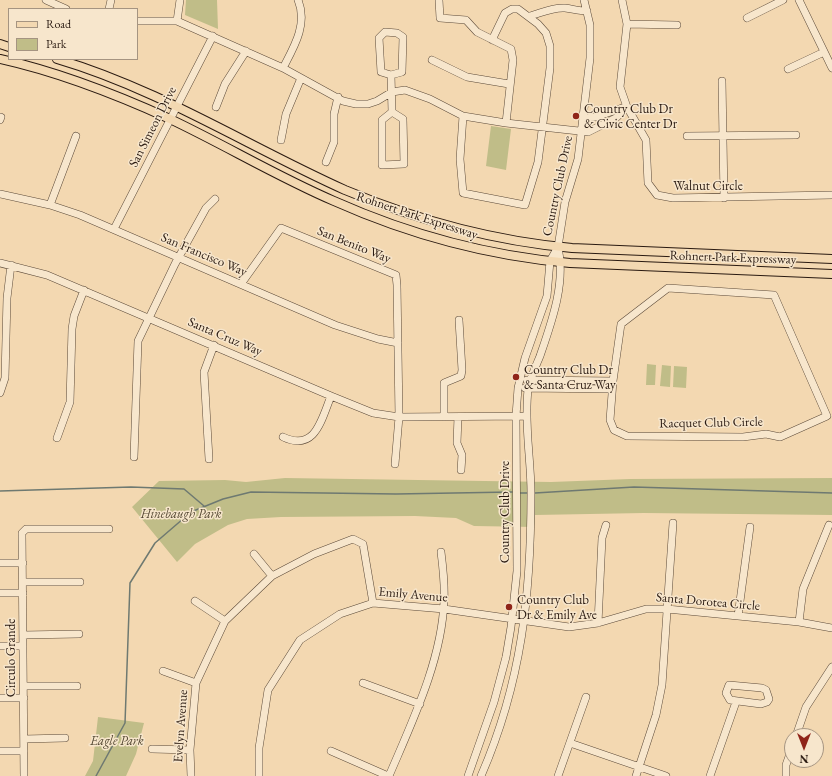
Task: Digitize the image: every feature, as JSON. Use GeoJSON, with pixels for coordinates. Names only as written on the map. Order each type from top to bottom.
{"type":"FeatureCollection","features":[{"type":"Feature","properties":{"kind":"main road","name":"Rohnert Park Expressway"},"geometry":{"type":"LineString","coordinates":[[0,59],[30,66],[89,85],[170,120],[304,188],[382,220],[485,250],[561,262],[832,274]]}},
{"type":"Feature","properties":{"kind":"main road","name":"Rohnert Park Expressway"},"geometry":{"type":"LineString","coordinates":[[60,60],[110,76],[177,106],[324,181],[373,202],[454,227],[558,247],[832,259]]}},
{"type":"Feature","properties":{"kind":"street"},"geometry":{"type":"LineString","coordinates":[[46,0],[64,8]]}},
{"type":"Feature","properties":{"kind":"street"},"geometry":{"type":"LineString","coordinates":[[178,22],[180,0]]}},
{"type":"Feature","properties":{"kind":"street"},"geometry":{"type":"LineString","coordinates":[[283,68],[299,38],[301,7],[298,0]]}},
{"type":"Feature","properties":{"kind":"street"},"geometry":{"type":"LineString","coordinates":[[439,0],[440,18],[466,20],[477,32],[511,49],[513,60],[506,123]]}},
{"type":"Feature","properties":{"kind":"street","name":"Country Club Drive"},"geometry":{"type":"LineString","coordinates":[[481,776],[502,722],[519,657],[524,621],[530,568],[531,488],[527,416],[528,388],[549,332],[557,299],[561,262],[558,247],[565,202],[578,159],[582,132],[591,40],[584,0]]}},
{"type":"Feature","properties":{"kind":"street","name":"Walnut Circle"},"geometry":{"type":"LineString","coordinates":[[622,0],[627,24],[620,87],[627,107],[646,140],[648,183],[657,195],[673,198],[832,195]]}},
{"type":"Feature","properties":{"kind":"street"},"geometry":{"type":"LineString","coordinates":[[747,18],[783,0]]}},
{"type":"Feature","properties":{"kind":"street"},"geometry":{"type":"LineString","coordinates":[[799,0],[832,68]]}},
{"type":"Feature","properties":{"kind":"street"},"geometry":{"type":"LineString","coordinates":[[530,16],[550,10],[564,8],[574,11],[587,11]]}},
{"type":"Feature","properties":{"kind":"street"},"geometry":{"type":"LineString","coordinates":[[463,116],[460,159],[463,193],[525,205],[536,175],[550,68],[550,46],[546,33],[530,16],[518,9],[512,9],[505,13],[492,40]]}},
{"type":"Feature","properties":{"kind":"street"},"geometry":{"type":"LineString","coordinates":[[138,21],[178,22],[213,36],[283,68],[338,98],[356,104],[368,104],[377,101],[392,92],[405,90],[430,99],[463,116],[506,123],[582,132],[588,132],[616,118],[627,107]]}},
{"type":"Feature","properties":{"kind":"street"},"geometry":{"type":"LineString","coordinates":[[627,24],[678,25]]}},
{"type":"Feature","properties":{"kind":"street"},"geometry":{"type":"LineString","coordinates":[[385,32],[397,33],[403,37],[402,72],[391,75],[381,72],[379,38],[385,32]]}},
{"type":"Feature","properties":{"kind":"street","name":"San Simeon Drive"},"geometry":{"type":"LineString","coordinates":[[114,229],[213,36]]}},
{"type":"Feature","properties":{"kind":"street"},"geometry":{"type":"LineString","coordinates":[[216,107],[225,84],[246,51]]}},
{"type":"Feature","properties":{"kind":"street"},"geometry":{"type":"LineString","coordinates":[[788,69],[824,52]]}},
{"type":"Feature","properties":{"kind":"street"},"geometry":{"type":"LineString","coordinates":[[432,60],[467,77],[510,84]]}},
{"type":"Feature","properties":{"kind":"street"},"geometry":{"type":"LineString","coordinates":[[391,75],[392,112]]}},
{"type":"Feature","properties":{"kind":"street"},"geometry":{"type":"LineString","coordinates":[[281,140],[286,114],[301,78]]}},
{"type":"Feature","properties":{"kind":"street"},"geometry":{"type":"LineString","coordinates":[[722,81],[724,198]]}},
{"type":"Feature","properties":{"kind":"street"},"geometry":{"type":"LineString","coordinates":[[326,162],[334,142],[334,114],[338,98]]}},
{"type":"Feature","properties":{"kind":"street"},"geometry":{"type":"LineString","coordinates":[[583,118],[596,117],[627,107]]}},
{"type":"Feature","properties":{"kind":"street"},"geometry":{"type":"LineString","coordinates":[[392,112],[402,119],[404,164],[382,165],[382,120],[392,112]]}},
{"type":"Feature","properties":{"kind":"street"},"geometry":{"type":"LineString","coordinates":[[687,136],[796,135]]}},
{"type":"Feature","properties":{"kind":"street"},"geometry":{"type":"LineString","coordinates":[[50,205],[76,136]]}},
{"type":"Feature","properties":{"kind":"street","name":"San Francisco Way"},"geometry":{"type":"LineString","coordinates":[[0,194],[50,205],[114,229],[354,332],[398,343]]}},
{"type":"Feature","properties":{"kind":"street"},"geometry":{"type":"LineString","coordinates":[[134,457],[138,341],[179,257],[206,208],[215,199]]}},
{"type":"Feature","properties":{"kind":"street","name":"San Benito Way"},"geometry":{"type":"LineString","coordinates":[[241,284],[281,228],[396,275],[399,417],[395,464]]}},
{"type":"Feature","properties":{"kind":"street","name":"Country Club Drive"},"geometry":{"type":"LineString","coordinates":[[468,776],[494,702],[506,657],[512,620],[517,571],[518,501],[516,416],[518,388],[525,358],[547,296],[550,261],[558,247]]}},
{"type":"Feature","properties":{"kind":"street","name":"Santa Cruz Way"},"geometry":{"type":"LineString","coordinates":[[0,263],[46,275],[84,290],[373,413],[399,417],[527,416]]}},
{"type":"Feature","properties":{"kind":"street"},"geometry":{"type":"LineString","coordinates":[[0,393],[5,378],[3,329],[12,265]]}},
{"type":"Feature","properties":{"kind":"street","name":"Racquet Club Circle"},"geometry":{"type":"LineString","coordinates":[[668,288],[774,295],[827,416],[780,437],[766,434],[743,437],[627,436],[614,430],[610,420],[612,385],[621,324],[668,288]]}},
{"type":"Feature","properties":{"kind":"street"},"geometry":{"type":"LineString","coordinates":[[57,438],[70,402],[72,329],[74,316],[84,290]]}},
{"type":"Feature","properties":{"kind":"street"},"geometry":{"type":"LineString","coordinates":[[444,417],[444,383],[461,376],[462,370],[460,320]]}},
{"type":"Feature","properties":{"kind":"street"},"geometry":{"type":"LineString","coordinates":[[209,459],[204,372],[214,345]]}},
{"type":"Feature","properties":{"kind":"street"},"geometry":{"type":"LineString","coordinates":[[520,379],[612,385]]}},
{"type":"Feature","properties":{"kind":"street"},"geometry":{"type":"LineString","coordinates":[[518,388],[612,385]]}},
{"type":"Feature","properties":{"kind":"street"},"geometry":{"type":"LineString","coordinates":[[282,437],[293,442],[302,442],[310,439],[316,431],[331,396]]}},
{"type":"Feature","properties":{"kind":"street"},"geometry":{"type":"LineString","coordinates":[[458,416],[457,443],[462,455],[461,470]]}},
{"type":"Feature","properties":{"kind":"street"},"geometry":{"type":"LineString","coordinates":[[636,776],[656,715],[662,686],[673,524]]}},
{"type":"Feature","properties":{"kind":"street"},"geometry":{"type":"LineString","coordinates":[[598,623],[602,538],[606,525]]}},
{"type":"Feature","properties":{"kind":"street"},"geometry":{"type":"LineString","coordinates":[[799,622],[803,590],[829,525]]}},
{"type":"Feature","properties":{"kind":"street"},"geometry":{"type":"LineString","coordinates":[[738,616],[750,527]]}},
{"type":"Feature","properties":{"kind":"street","name":"Circulo Grande"},"geometry":{"type":"LineString","coordinates":[[24,776],[22,533],[26,529],[109,529]]}},
{"type":"Feature","properties":{"kind":"street","name":"Evelyn Avenue"},"geometry":{"type":"LineString","coordinates":[[190,776],[190,750],[196,683],[225,621],[272,576],[314,554],[353,539],[363,544],[373,604]]}},
{"type":"Feature","properties":{"kind":"street"},"geometry":{"type":"LineString","coordinates":[[331,751],[388,776],[420,704],[430,674],[444,609],[444,576],[441,552]]}},
{"type":"Feature","properties":{"kind":"street"},"geometry":{"type":"LineString","coordinates":[[254,554],[272,576]]}},
{"type":"Feature","properties":{"kind":"street"},"geometry":{"type":"LineString","coordinates":[[0,563],[23,563]]}},
{"type":"Feature","properties":{"kind":"street"},"geometry":{"type":"LineString","coordinates":[[23,582],[80,582]]}},
{"type":"Feature","properties":{"kind":"street"},"geometry":{"type":"LineString","coordinates":[[0,593],[23,593]]}},
{"type":"Feature","properties":{"kind":"street"},"geometry":{"type":"LineString","coordinates":[[195,601],[225,621]]}},
{"type":"Feature","properties":{"kind":"street","name":"Emily Avenue"},"geometry":{"type":"LineString","coordinates":[[259,776],[259,748],[268,690],[300,640],[340,614],[373,604],[444,609],[512,620]]}},
{"type":"Feature","properties":{"kind":"street","name":"Santa Dorotea Circle"},"geometry":{"type":"LineString","coordinates":[[512,620],[569,627],[598,623],[646,609],[667,609],[799,622],[832,628]]}},
{"type":"Feature","properties":{"kind":"street"},"geometry":{"type":"LineString","coordinates":[[23,635],[79,634]]}},
{"type":"Feature","properties":{"kind":"street"},"geometry":{"type":"LineString","coordinates":[[0,646],[23,646]]}},
{"type":"Feature","properties":{"kind":"street"},"geometry":{"type":"LineString","coordinates":[[799,728],[806,707],[832,667]]}},
{"type":"Feature","properties":{"kind":"street"},"geometry":{"type":"LineString","coordinates":[[164,671],[196,683]]}},
{"type":"Feature","properties":{"kind":"street"},"geometry":{"type":"LineString","coordinates":[[363,683],[420,704]]}},
{"type":"Feature","properties":{"kind":"street"},"geometry":{"type":"LineString","coordinates":[[24,686],[78,686]]}},
{"type":"Feature","properties":{"kind":"street"},"geometry":{"type":"LineString","coordinates":[[729,686],[762,688],[769,694],[767,702],[761,704],[736,702],[727,697],[726,693],[729,686]]}},
{"type":"Feature","properties":{"kind":"street"},"geometry":{"type":"LineString","coordinates":[[0,698],[24,698]]}},
{"type":"Feature","properties":{"kind":"street"},"geometry":{"type":"LineString","coordinates":[[558,776],[586,698]]}},
{"type":"Feature","properties":{"kind":"street"},"geometry":{"type":"LineString","coordinates":[[710,776],[736,702]]}},
{"type":"Feature","properties":{"kind":"street"},"geometry":{"type":"LineString","coordinates":[[24,739],[65,738]]}},
{"type":"Feature","properties":{"kind":"street"},"geometry":{"type":"LineString","coordinates":[[570,743],[666,776]]}},
{"type":"Feature","properties":{"kind":"street"},"geometry":{"type":"LineString","coordinates":[[152,749],[190,750]]}},
{"type":"Feature","properties":{"kind":"street"},"geometry":{"type":"LineString","coordinates":[[0,751],[24,751]]}},
{"type":"Feature","properties":{"kind":"green space"},"geometry":{"type":"Polygon","coordinates":[[[186,0],[217,0],[218,29],[185,15],[186,0]]]}},
{"type":"Feature","properties":{"kind":"green space"},"geometry":{"type":"Polygon","coordinates":[[[491,126],[511,129],[506,170],[486,166],[491,126]]]}},
{"type":"Feature","properties":{"kind":"green space"},"geometry":{"type":"Polygon","coordinates":[[[647,364],[656,365],[655,385],[646,385],[647,364]]]}},
{"type":"Feature","properties":{"kind":"green space"},"geometry":{"type":"Polygon","coordinates":[[[662,365],[671,366],[670,387],[660,386],[662,365]]]}},
{"type":"Feature","properties":{"kind":"green space"},"geometry":{"type":"Polygon","coordinates":[[[674,366],[687,367],[686,388],[673,387],[674,366]]]}},
{"type":"Feature","properties":{"kind":"green space","name":"Hinebaugh Park"},"geometry":{"type":"Polygon","coordinates":[[[285,478],[551,482],[630,479],[832,478],[832,515],[644,513],[535,515],[534,527],[474,526],[456,518],[415,516],[281,517],[247,519],[228,525],[195,544],[177,562],[132,507],[159,481],[225,480],[246,482],[285,478]]]}},
{"type":"Feature","properties":{"kind":"green space","name":"Eagle Park"},"geometry":{"type":"Polygon","coordinates":[[[98,717],[144,723],[136,754],[126,776],[85,776],[93,761],[98,717]]]}},
{"type":"Feature","properties":{"kind":"waterway"},"geometry":{"type":"LineString","coordinates":[[0,491],[131,487],[184,489],[204,506]]}},
{"type":"Feature","properties":{"kind":"waterway"},"geometry":{"type":"LineString","coordinates":[[535,493],[634,487],[832,493]]}},
{"type":"Feature","properties":{"kind":"waterway"},"geometry":{"type":"LineString","coordinates":[[96,776],[125,723],[130,583],[155,543],[191,512],[223,499],[251,492],[396,494],[512,492]]}},
{"type":"Feature","properties":{"kind":"waterway"},"geometry":{"type":"LineString","coordinates":[[519,493],[527,493]]}},
{"type":"Feature","properties":{"kind":"place","name":"Country Club Dr & Civic Center Dr"},"geometry":{"type":"Point","coordinates":[576,116]}},
{"type":"Feature","properties":{"kind":"place","name":"Country Club Dr & Santa Cruz Way"},"geometry":{"type":"Point","coordinates":[516,377]}},
{"type":"Feature","properties":{"kind":"place","name":"Country Club Dr & Emily Ave"},"geometry":{"type":"Point","coordinates":[509,607]}}]}
